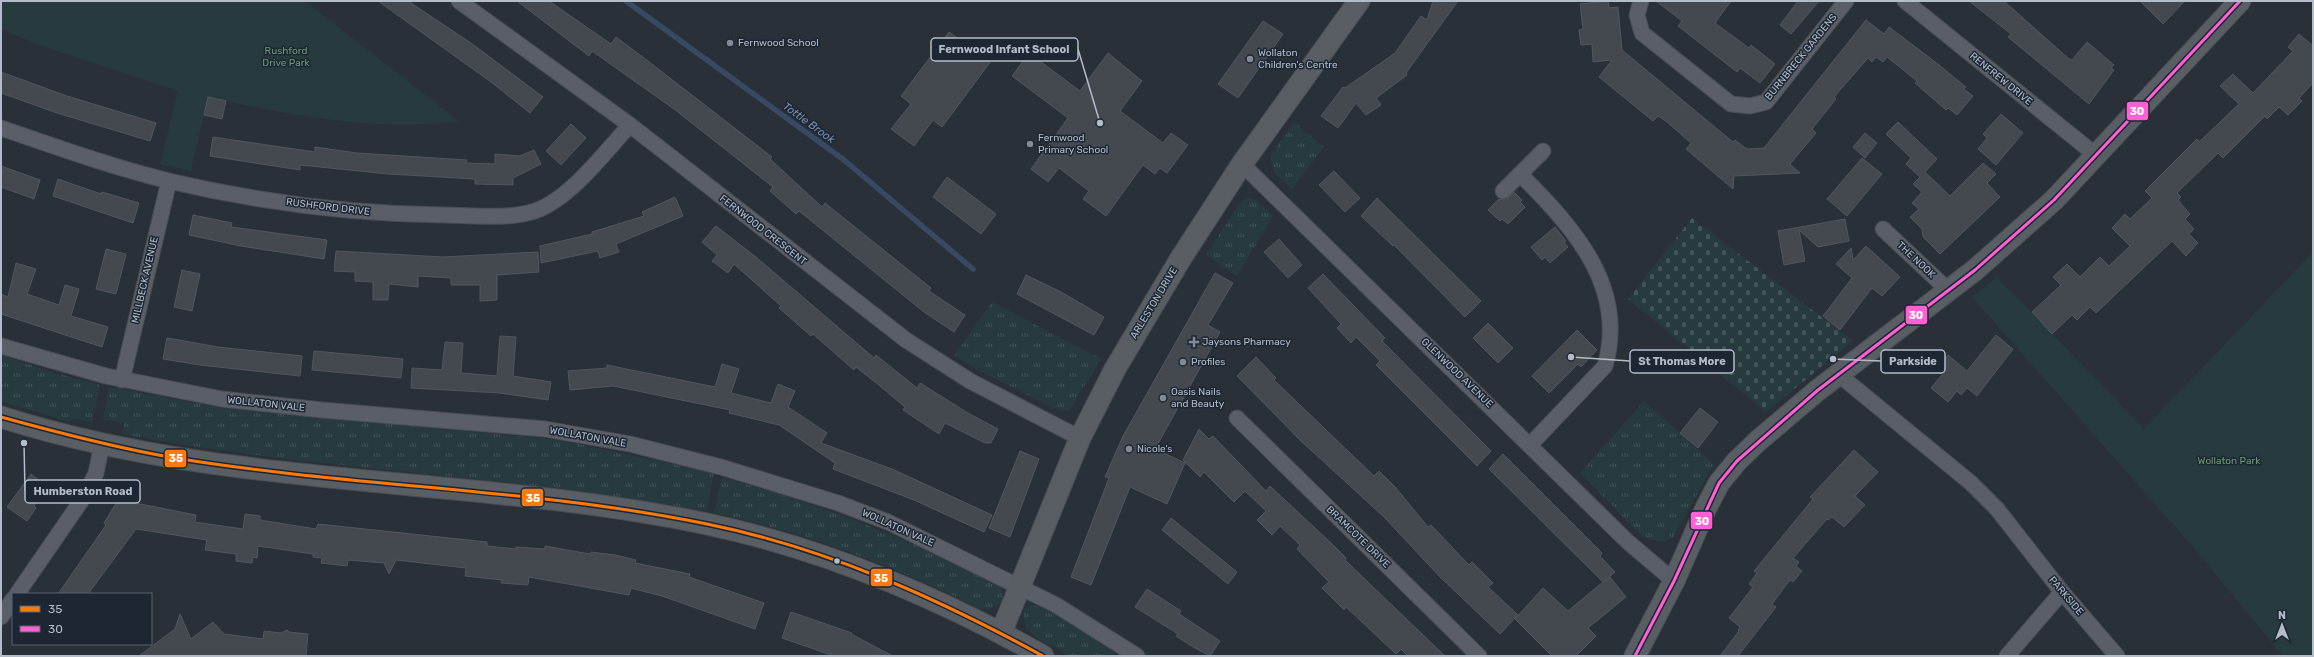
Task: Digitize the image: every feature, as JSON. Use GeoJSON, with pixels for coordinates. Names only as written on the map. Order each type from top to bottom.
{"type":"FeatureCollection","features":[{"type":"Feature","properties":{"kind":"street","name":"FERNWOOD CRESCENT"},"geometry":{"type":"LineString","coordinates":[[459,1],[630,125],[906,340],[970,381],[1080,438]]}},
{"type":"Feature","properties":{"kind":"street","name":"ARLESTON DRIVE"},"geometry":{"type":"LineString","coordinates":[[1001,632],[1080,438],[1115,369],[1157,298],[1242,164],[1359,1]]}},
{"type":"Feature","properties":{"kind":"street","name":"BURNBRECK GARDENS"},"geometry":{"type":"LineString","coordinates":[[1640,1],[1638,15],[1642,33],[1730,104],[1750,106],[1766,102],[1846,1]]}},
{"type":"Feature","properties":{"kind":"street","name":"RENFREW DRIVE"},"geometry":{"type":"LineString","coordinates":[[1905,1],[2097,156]]}},
{"type":"Feature","properties":{"kind":"street"},"geometry":{"type":"LineString","coordinates":[[1635,656],[1674,581],[1699,522],[1720,483],[1759,440],[1838,374],[1949,291],[2048,205],[2097,156],[2240,1]]}},
{"type":"Feature","properties":{"kind":"street","name":"RUSHFORD DRIVE"},"geometry":{"type":"LineString","coordinates":[[1,128],[93,160],[169,181],[286,202],[371,212],[416,215],[521,214],[536,210],[566,193],[630,125]]}},
{"type":"Feature","properties":{"kind":"street"},"geometry":{"type":"LineString","coordinates":[[1503,191],[1543,151]]}},
{"type":"Feature","properties":{"kind":"street","name":"GLENWOOD AVENUE"},"geometry":{"type":"LineString","coordinates":[[1242,164],[1628,542],[1674,581]]}},
{"type":"Feature","properties":{"kind":"street"},"geometry":{"type":"LineString","coordinates":[[1520,174],[1554,209],[1598,270],[1608,298],[1610,332],[1610,348],[1605,366],[1530,445]]}},
{"type":"Feature","properties":{"kind":"street","name":"MILLBECK AVENUE"},"geometry":{"type":"LineString","coordinates":[[122,380],[169,181]]}},
{"type":"Feature","properties":{"kind":"street","name":"THE NOOK"},"geometry":{"type":"LineString","coordinates":[[1883,229],[1949,291]]}},
{"type":"Feature","properties":{"kind":"street","name":"WOLLATON VALE"},"geometry":{"type":"LineString","coordinates":[[1,346],[122,380],[222,399],[322,410],[516,426],[589,436],[630,444],[720,467],[838,503],[888,522],[1021,586],[1083,621],[1137,656]]}},
{"type":"Feature","properties":{"kind":"street","name":"PARKSIDE"},"geometry":{"type":"LineString","coordinates":[[1838,374],[1971,483],[1997,509],[2062,592],[2116,656]]}},
{"type":"Feature","properties":{"kind":"street"},"geometry":{"type":"LineString","coordinates":[[1,417],[102,444],[205,462],[547,499],[708,525],[798,548],[864,570],[1001,632],[1043,656]]}},
{"type":"Feature","properties":{"kind":"street","name":"BRAMCOTE DRIVE"},"geometry":{"type":"LineString","coordinates":[[1237,418],[1479,656]]}},
{"type":"Feature","properties":{"kind":"street"},"geometry":{"type":"LineString","coordinates":[[18,593],[86,494],[96,472],[102,444]]}},
{"type":"Feature","properties":{"kind":"street"},"geometry":{"type":"LineString","coordinates":[[2007,656],[2062,592]]}},
{"type":"Feature","properties":{"kind":"street"},"geometry":{"type":"LineString","coordinates":[[1,617],[12,600]]}},
{"type":"Feature","properties":{"kind":"green space","name":"Rushford Drive Park"},"geometry":{"type":"Polygon","coordinates":[[[1,1],[305,1],[459,121],[428,124],[396,124],[332,120],[269,110],[208,97],[191,171],[160,164],[178,91],[36,44],[1,29],[1,1]]]}},
{"type":"Feature","properties":{"kind":"green space"},"geometry":{"type":"Polygon","coordinates":[[[1294,122],[1324,147],[1292,189],[1274,172],[1270,156],[1294,122]]]}},
{"type":"Feature","properties":{"kind":"green space"},"geometry":{"type":"Polygon","coordinates":[[[1248,198],[1256,200],[1273,216],[1237,276],[1206,255],[1240,202],[1248,198]]]}},
{"type":"Feature","properties":{"kind":"green space"},"geometry":{"type":"Polygon","coordinates":[[[1692,218],[1853,341],[1766,412],[1628,299],[1692,218]]]}},
{"type":"Feature","properties":{"kind":"green space","name":"Wollaton Park"},"geometry":{"type":"Polygon","coordinates":[[[2313,252],[2313,656],[2283,656],[2193,547],[1972,297],[1997,277],[2144,429],[2313,252]]]}},
{"type":"Feature","properties":{"kind":"green space"},"geometry":{"type":"Polygon","coordinates":[[[992,302],[1101,359],[1071,408],[1067,411],[1058,410],[978,370],[954,355],[992,302]]]}},
{"type":"Feature","properties":{"kind":"green space"},"geometry":{"type":"Polygon","coordinates":[[[1,355],[48,371],[100,385],[92,423],[72,418],[70,422],[1,401],[1,355]]]}},
{"type":"Feature","properties":{"kind":"green space"},"geometry":{"type":"Polygon","coordinates":[[[109,387],[202,404],[250,410],[560,440],[714,473],[706,511],[560,489],[267,457],[122,434],[124,423],[103,419],[109,387]]]}},
{"type":"Feature","properties":{"kind":"green space"},"geometry":{"type":"Polygon","coordinates":[[[1644,401],[1714,464],[1673,538],[1665,541],[1643,537],[1580,473],[1644,401]]]}},
{"type":"Feature","properties":{"kind":"green space"},"geometry":{"type":"Polygon","coordinates":[[[722,477],[758,487],[863,523],[897,537],[965,567],[998,584],[1002,588],[1003,600],[992,608],[978,608],[946,592],[882,564],[849,552],[783,530],[714,513],[722,477]]]}},
{"type":"Feature","properties":{"kind":"green space"},"geometry":{"type":"Polygon","coordinates":[[[1032,605],[1044,608],[1115,652],[1113,656],[1070,656],[1037,638],[1026,628],[1023,615],[1025,608],[1032,605]]]}},
{"type":"Feature","properties":{"kind":"building"},"geometry":{"type":"Polygon","coordinates":[[[378,1],[408,1],[471,43],[543,97],[530,113],[491,82],[378,1]]]}},
{"type":"Feature","properties":{"kind":"building"},"geometry":{"type":"Polygon","coordinates":[[[517,1],[549,1],[611,44],[616,37],[648,61],[772,157],[770,159],[822,207],[825,203],[931,288],[929,291],[965,315],[954,332],[924,312],[799,211],[796,214],[770,191],[773,187],[674,109],[592,51],[589,56],[517,1]]]}},
{"type":"Feature","properties":{"kind":"building"},"geometry":{"type":"Polygon","coordinates":[[[1433,1],[1458,1],[1406,73],[1407,75],[1376,98],[1381,105],[1366,115],[1356,103],[1338,128],[1321,116],[1343,87],[1345,88],[1395,53],[1421,16],[1427,20],[1433,1]]]}},
{"type":"Feature","properties":{"kind":"building"},"geometry":{"type":"Polygon","coordinates":[[[1608,1],[1609,8],[1618,7],[1622,50],[1733,142],[1735,140],[1747,149],[1764,148],[1866,20],[1884,34],[1889,27],[1966,87],[1964,89],[1973,96],[1957,115],[1948,108],[1946,110],[1915,83],[1917,81],[1887,57],[1883,62],[1876,57],[1872,62],[1868,58],[1834,97],[1836,99],[1812,129],[1816,133],[1790,164],[1800,173],[1734,176],[1733,189],[1686,149],[1691,143],[1667,122],[1658,116],[1653,121],[1599,77],[1612,60],[1593,62],[1592,44],[1581,45],[1579,30],[1583,29],[1580,4],[1608,1]]]}},
{"type":"Feature","properties":{"kind":"building"},"geometry":{"type":"Polygon","coordinates":[[[1656,1],[1731,1],[1715,23],[1749,48],[1751,45],[1775,64],[1760,83],[1740,68],[1737,72],[1678,26],[1682,21],[1656,1]]]}},
{"type":"Feature","properties":{"kind":"building"},"geometry":{"type":"Polygon","coordinates":[[[1798,1],[1819,1],[1791,34],[1780,25],[1798,1]]]}},
{"type":"Feature","properties":{"kind":"building"},"geometry":{"type":"Polygon","coordinates":[[[1969,1],[2004,1],[2068,58],[2072,60],[2087,42],[2114,65],[2111,68],[2114,70],[2089,104],[2008,37],[2011,34],[1969,1]]]}},
{"type":"Feature","properties":{"kind":"building"},"geometry":{"type":"Polygon","coordinates":[[[2140,1],[2185,1],[2163,24],[2140,1]]]}},
{"type":"Feature","properties":{"kind":"building","name":"Wollaton Children's Centre"},"geometry":{"type":"Polygon","coordinates":[[[1263,21],[1283,34],[1238,98],[1218,84],[1263,21]]]}},
{"type":"Feature","properties":{"kind":"building"},"geometry":{"type":"Polygon","coordinates":[[[949,32],[971,48],[978,39],[997,53],[942,127],[933,120],[914,146],[891,129],[911,104],[901,96],[949,32]]]}},
{"type":"Feature","properties":{"kind":"building"},"geometry":{"type":"Polygon","coordinates":[[[2299,34],[2313,46],[2313,83],[2299,98],[2302,101],[2288,115],[2279,107],[2267,119],[2265,116],[2223,158],[2218,153],[2177,193],[2181,197],[2178,200],[2190,214],[2185,219],[2194,229],[2189,234],[2198,243],[2186,256],[2172,241],[2096,313],[2090,307],[2077,320],[2072,315],[2052,334],[2032,312],[2061,285],[2053,277],[2067,264],[2080,277],[2100,257],[2109,266],[2130,246],[2112,228],[2125,214],[2130,219],[2152,198],[2145,191],[2197,139],[2199,142],[2239,104],[2220,86],[2233,74],[2253,93],[2293,51],[2288,47],[2299,34]]]}},
{"type":"Feature","properties":{"kind":"building"},"geometry":{"type":"Polygon","coordinates":[[[1029,53],[1080,91],[1108,53],[1142,81],[1120,111],[1163,143],[1171,133],[1188,145],[1167,173],[1160,168],[1155,174],[1143,165],[1106,216],[1083,199],[1089,191],[1059,168],[1048,182],[1031,169],[1068,118],[1012,76],[1029,53]]]}},
{"type":"Feature","properties":{"kind":"building"},"geometry":{"type":"Polygon","coordinates":[[[1,72],[67,96],[156,123],[150,141],[57,113],[1,93],[1,72]]]}},
{"type":"Feature","properties":{"kind":"building"},"geometry":{"type":"Polygon","coordinates":[[[208,97],[226,101],[222,119],[204,115],[208,97]]]}},
{"type":"Feature","properties":{"kind":"building"},"geometry":{"type":"Polygon","coordinates":[[[2001,114],[2023,133],[1996,165],[1978,149],[1987,138],[1983,134],[2001,114]]]}},
{"type":"Feature","properties":{"kind":"building"},"geometry":{"type":"Polygon","coordinates":[[[1898,122],[1937,159],[1925,172],[1950,196],[1983,163],[1996,174],[1987,183],[2000,197],[1940,254],[1923,237],[1922,229],[1910,217],[1919,209],[1912,203],[1922,192],[1913,184],[1920,177],[1906,164],[1911,158],[1886,134],[1898,122]]]}},
{"type":"Feature","properties":{"kind":"building"},"geometry":{"type":"Polygon","coordinates":[[[571,124],[586,138],[561,165],[546,151],[571,124]]]}},
{"type":"Feature","properties":{"kind":"building"},"geometry":{"type":"Polygon","coordinates":[[[1865,133],[1877,143],[1865,158],[1853,147],[1865,133]]]}},
{"type":"Feature","properties":{"kind":"building"},"geometry":{"type":"Polygon","coordinates":[[[213,137],[315,152],[315,147],[357,153],[467,160],[466,163],[495,164],[495,154],[520,156],[534,150],[541,164],[513,178],[513,185],[475,184],[475,179],[388,174],[300,165],[300,170],[210,156],[213,137]]]}},
{"type":"Feature","properties":{"kind":"building"},"geometry":{"type":"Polygon","coordinates":[[[1862,158],[1882,174],[1847,216],[1827,199],[1862,158]]]}},
{"type":"Feature","properties":{"kind":"building"},"geometry":{"type":"Polygon","coordinates":[[[1,166],[40,180],[34,199],[1,187],[1,166]]]}},
{"type":"Feature","properties":{"kind":"building"},"geometry":{"type":"Polygon","coordinates":[[[1334,171],[1360,198],[1345,212],[1319,185],[1334,171]]]}},
{"type":"Feature","properties":{"kind":"building"},"geometry":{"type":"Polygon","coordinates":[[[947,177],[996,214],[981,234],[933,197],[947,177]]]}},
{"type":"Feature","properties":{"kind":"building"},"geometry":{"type":"Polygon","coordinates":[[[58,179],[101,194],[102,192],[139,203],[133,223],[53,196],[58,179]]]}},
{"type":"Feature","properties":{"kind":"building"},"geometry":{"type":"Polygon","coordinates":[[[1514,192],[1522,200],[1520,202],[1525,207],[1508,224],[1502,219],[1500,221],[1488,210],[1499,199],[1506,200],[1514,192]]]}},
{"type":"Feature","properties":{"kind":"building"},"geometry":{"type":"Polygon","coordinates":[[[675,197],[683,216],[616,244],[619,252],[600,258],[598,251],[541,263],[540,246],[592,234],[592,232],[644,216],[642,212],[675,197]]]}},
{"type":"Feature","properties":{"kind":"building"},"geometry":{"type":"Polygon","coordinates":[[[1377,198],[1481,301],[1465,317],[1394,245],[1393,246],[1361,216],[1377,198]]]}},
{"type":"Feature","properties":{"kind":"building"},"geometry":{"type":"Polygon","coordinates":[[[193,215],[232,223],[231,227],[327,240],[324,259],[241,246],[189,235],[193,215]]]}},
{"type":"Feature","properties":{"kind":"building"},"geometry":{"type":"Polygon","coordinates":[[[1845,219],[1849,241],[1818,247],[1799,230],[1805,261],[1784,265],[1778,231],[1845,219]]]}},
{"type":"Feature","properties":{"kind":"building"},"geometry":{"type":"Polygon","coordinates":[[[716,226],[756,257],[874,358],[876,355],[917,388],[920,383],[968,413],[998,429],[991,443],[985,443],[945,423],[939,434],[903,410],[905,407],[880,386],[856,367],[854,370],[813,334],[811,336],[779,308],[781,306],[734,264],[728,273],[712,261],[717,255],[702,242],[716,226]]]}},
{"type":"Feature","properties":{"kind":"building"},"geometry":{"type":"Polygon","coordinates":[[[1555,227],[1566,241],[1564,242],[1568,247],[1550,263],[1545,257],[1542,260],[1531,247],[1555,227]]]}},
{"type":"Feature","properties":{"kind":"building"},"geometry":{"type":"Polygon","coordinates":[[[1279,239],[1302,265],[1288,278],[1264,252],[1279,239]]]}},
{"type":"Feature","properties":{"kind":"building"},"geometry":{"type":"Polygon","coordinates":[[[1866,246],[1900,277],[1882,296],[1872,288],[1840,330],[1823,316],[1852,278],[1836,264],[1851,248],[1853,260],[1866,246]]]}},
{"type":"Feature","properties":{"kind":"building"},"geometry":{"type":"Polygon","coordinates":[[[106,249],[126,254],[116,294],[96,289],[106,249]]]}},
{"type":"Feature","properties":{"kind":"building"},"geometry":{"type":"Polygon","coordinates":[[[336,251],[443,257],[538,252],[539,272],[497,275],[497,300],[480,301],[480,285],[451,285],[451,278],[418,276],[418,287],[389,284],[388,300],[373,300],[373,282],[355,281],[355,272],[334,271],[336,251]]]}},
{"type":"Feature","properties":{"kind":"building"},"geometry":{"type":"Polygon","coordinates":[[[16,263],[36,269],[27,294],[59,305],[65,285],[79,289],[71,316],[108,327],[102,347],[1,314],[1,294],[8,297],[16,263]]]}},
{"type":"Feature","properties":{"kind":"building"},"geometry":{"type":"Polygon","coordinates":[[[182,270],[200,274],[192,311],[174,307],[182,270]]]}},
{"type":"Feature","properties":{"kind":"building"},"geometry":{"type":"Polygon","coordinates":[[[1215,273],[1233,283],[1208,325],[1220,332],[1155,449],[1185,463],[1167,504],[1130,487],[1091,585],[1071,577],[1109,478],[1105,477],[1123,436],[1215,273]]]}},
{"type":"Feature","properties":{"kind":"building"},"geometry":{"type":"Polygon","coordinates":[[[1323,274],[1385,338],[1382,341],[1491,451],[1477,466],[1376,365],[1380,361],[1356,337],[1351,343],[1337,328],[1341,324],[1308,288],[1323,274]]]}},
{"type":"Feature","properties":{"kind":"building"},"geometry":{"type":"Polygon","coordinates":[[[1026,275],[1061,292],[1104,317],[1094,335],[1017,294],[1026,275]]]}},
{"type":"Feature","properties":{"kind":"building"},"geometry":{"type":"Polygon","coordinates":[[[1488,323],[1513,348],[1498,363],[1473,338],[1488,323]]]}},
{"type":"Feature","properties":{"kind":"building"},"geometry":{"type":"Polygon","coordinates":[[[1577,330],[1597,350],[1581,367],[1578,364],[1549,393],[1532,376],[1577,330]]]}},
{"type":"Feature","properties":{"kind":"building"},"geometry":{"type":"Polygon","coordinates":[[[1996,335],[2013,349],[1977,396],[1967,388],[1961,395],[1957,391],[1948,402],[1931,388],[1945,371],[1939,366],[1948,355],[1967,371],[1996,335]]]}},
{"type":"Feature","properties":{"kind":"building"},"geometry":{"type":"Polygon","coordinates":[[[500,336],[516,337],[513,376],[551,382],[548,400],[500,393],[411,388],[412,368],[442,370],[445,342],[463,343],[461,373],[497,376],[500,336]]]}},
{"type":"Feature","properties":{"kind":"building"},"geometry":{"type":"Polygon","coordinates":[[[167,338],[218,347],[302,356],[300,376],[200,365],[163,359],[167,338]]]}},
{"type":"Feature","properties":{"kind":"building"},"geometry":{"type":"Polygon","coordinates":[[[314,351],[403,359],[401,378],[312,370],[314,351]]]}},
{"type":"Feature","properties":{"kind":"building"},"geometry":{"type":"Polygon","coordinates":[[[1256,357],[1276,378],[1274,380],[1374,476],[1379,471],[1396,488],[1428,527],[1431,525],[1469,565],[1472,562],[1493,583],[1488,587],[1518,615],[1500,634],[1440,577],[1384,517],[1301,441],[1237,376],[1256,357]]]}},
{"type":"Feature","properties":{"kind":"building"},"geometry":{"type":"Polygon","coordinates":[[[722,364],[739,369],[731,393],[771,403],[778,384],[795,391],[788,407],[827,433],[821,443],[892,469],[992,515],[984,532],[914,500],[833,469],[835,463],[779,425],[729,413],[730,410],[613,386],[570,390],[568,371],[607,368],[607,365],[715,387],[722,364]]]}},
{"type":"Feature","properties":{"kind":"building"},"geometry":{"type":"Polygon","coordinates":[[[1700,408],[1718,422],[1698,448],[1680,433],[1700,408]]]}},
{"type":"Feature","properties":{"kind":"building"},"geometry":{"type":"Polygon","coordinates":[[[1199,429],[1209,439],[1213,436],[1266,491],[1270,486],[1331,543],[1346,558],[1345,560],[1445,656],[1408,656],[1401,649],[1396,654],[1346,607],[1344,610],[1322,588],[1329,582],[1297,549],[1300,545],[1280,526],[1272,535],[1257,520],[1266,511],[1245,491],[1234,502],[1204,472],[1200,477],[1183,460],[1199,429]]]}},
{"type":"Feature","properties":{"kind":"building"},"geometry":{"type":"Polygon","coordinates":[[[1854,450],[1878,472],[1855,496],[1865,505],[1844,527],[1832,517],[1828,520],[1827,519],[1793,558],[1799,562],[1796,566],[1802,571],[1793,582],[1790,580],[1772,604],[1776,607],[1738,656],[1720,656],[1739,631],[1738,630],[1740,627],[1729,618],[1753,587],[1749,584],[1757,573],[1754,571],[1813,499],[1810,497],[1854,450]]]}},
{"type":"Feature","properties":{"kind":"building"},"geometry":{"type":"Polygon","coordinates":[[[1020,451],[1039,459],[1010,537],[989,528],[1020,451]]]}},
{"type":"Feature","properties":{"kind":"building"},"geometry":{"type":"Polygon","coordinates":[[[1503,454],[1602,553],[1600,556],[1615,572],[1604,581],[1610,577],[1626,597],[1588,628],[1596,636],[1576,656],[1552,656],[1515,619],[1543,588],[1568,611],[1603,582],[1489,469],[1503,454]]]}},
{"type":"Feature","properties":{"kind":"building"},"geometry":{"type":"Polygon","coordinates":[[[31,474],[48,487],[34,506],[36,508],[27,521],[7,507],[31,474]]]}},
{"type":"Feature","properties":{"kind":"building"},"geometry":{"type":"Polygon","coordinates":[[[121,495],[135,503],[196,515],[195,522],[243,529],[245,514],[260,516],[260,520],[316,529],[318,524],[487,542],[487,546],[516,549],[516,547],[545,549],[545,546],[590,554],[591,552],[615,555],[636,560],[635,563],[690,574],[689,577],[764,603],[755,629],[665,597],[631,588],[629,595],[529,577],[528,585],[501,583],[502,580],[465,576],[466,568],[396,560],[389,574],[384,563],[348,560],[347,566],[321,563],[322,558],[313,557],[313,554],[258,546],[257,558],[253,557],[252,563],[236,561],[236,554],[205,550],[207,540],[136,529],[89,593],[59,593],[106,525],[104,523],[121,495]]]}},
{"type":"Feature","properties":{"kind":"building"},"geometry":{"type":"Polygon","coordinates":[[[1171,518],[1237,572],[1228,584],[1162,530],[1171,518]]]}},
{"type":"Feature","properties":{"kind":"building"},"geometry":{"type":"Polygon","coordinates":[[[1147,589],[1181,611],[1179,614],[1220,641],[1210,656],[1176,636],[1178,634],[1135,607],[1147,589]]]}},
{"type":"Feature","properties":{"kind":"building"},"geometry":{"type":"Polygon","coordinates":[[[791,612],[852,633],[851,634],[893,656],[834,656],[782,638],[791,612]]]}},
{"type":"Feature","properties":{"kind":"building"},"geometry":{"type":"Polygon","coordinates":[[[180,614],[191,639],[213,622],[224,634],[263,639],[264,631],[281,633],[287,630],[289,632],[308,634],[306,656],[139,656],[175,629],[180,614]]]}},
{"type":"Feature","properties":{"kind":"waterway","name":"Tottle Brook"},"geometry":{"type":"LineString","coordinates":[[626,1],[844,160],[973,269]]}},
{"type":"Feature","properties":{"kind":"transit line","name":"30"},"geometry":{"type":"LineString","coordinates":[[1635,656],[1674,581],[1719,483],[1737,461],[1818,390],[1975,270],[2054,200],[2240,1]]}},
{"type":"Feature","properties":{"kind":"transit line","name":"35"},"geometry":{"type":"LineString","coordinates":[[1,417],[88,440],[175,458],[241,468],[574,503],[641,512],[751,534],[838,561],[880,577],[963,614],[1043,656]]}},
{"type":"Feature","properties":{"kind":"place","name":"Fernwood School"},"geometry":{"type":"Point","coordinates":[730,43]}},
{"type":"Feature","properties":{"kind":"place","name":"Wollaton Children's Centre"},"geometry":{"type":"Point","coordinates":[1250,59]}},
{"type":"Feature","properties":{"kind":"place","name":"Fernwood Infant School"},"geometry":{"type":"Point","coordinates":[1100,123]}},
{"type":"Feature","properties":{"kind":"place","name":"Fernwood Primary School"},"geometry":{"type":"Point","coordinates":[1030,144]}},
{"type":"Feature","properties":{"kind":"place","name":"Jaysons Pharmacy"},"geometry":{"type":"Point","coordinates":[1194,342]}},
{"type":"Feature","properties":{"kind":"place","name":"St Thomas More"},"geometry":{"type":"Point","coordinates":[1571,357]}},
{"type":"Feature","properties":{"kind":"place","name":"Parkside"},"geometry":{"type":"Point","coordinates":[1833,359]}},
{"type":"Feature","properties":{"kind":"place","name":"Profiles"},"geometry":{"type":"Point","coordinates":[1183,362]}},
{"type":"Feature","properties":{"kind":"place","name":"Oasis Nails and Beauty"},"geometry":{"type":"Point","coordinates":[1163,398]}},
{"type":"Feature","properties":{"kind":"place","name":"Humberston Road"},"geometry":{"type":"Point","coordinates":[24,443]}},
{"type":"Feature","properties":{"kind":"place","name":"Nicole's"},"geometry":{"type":"Point","coordinates":[1129,449]}}]}
